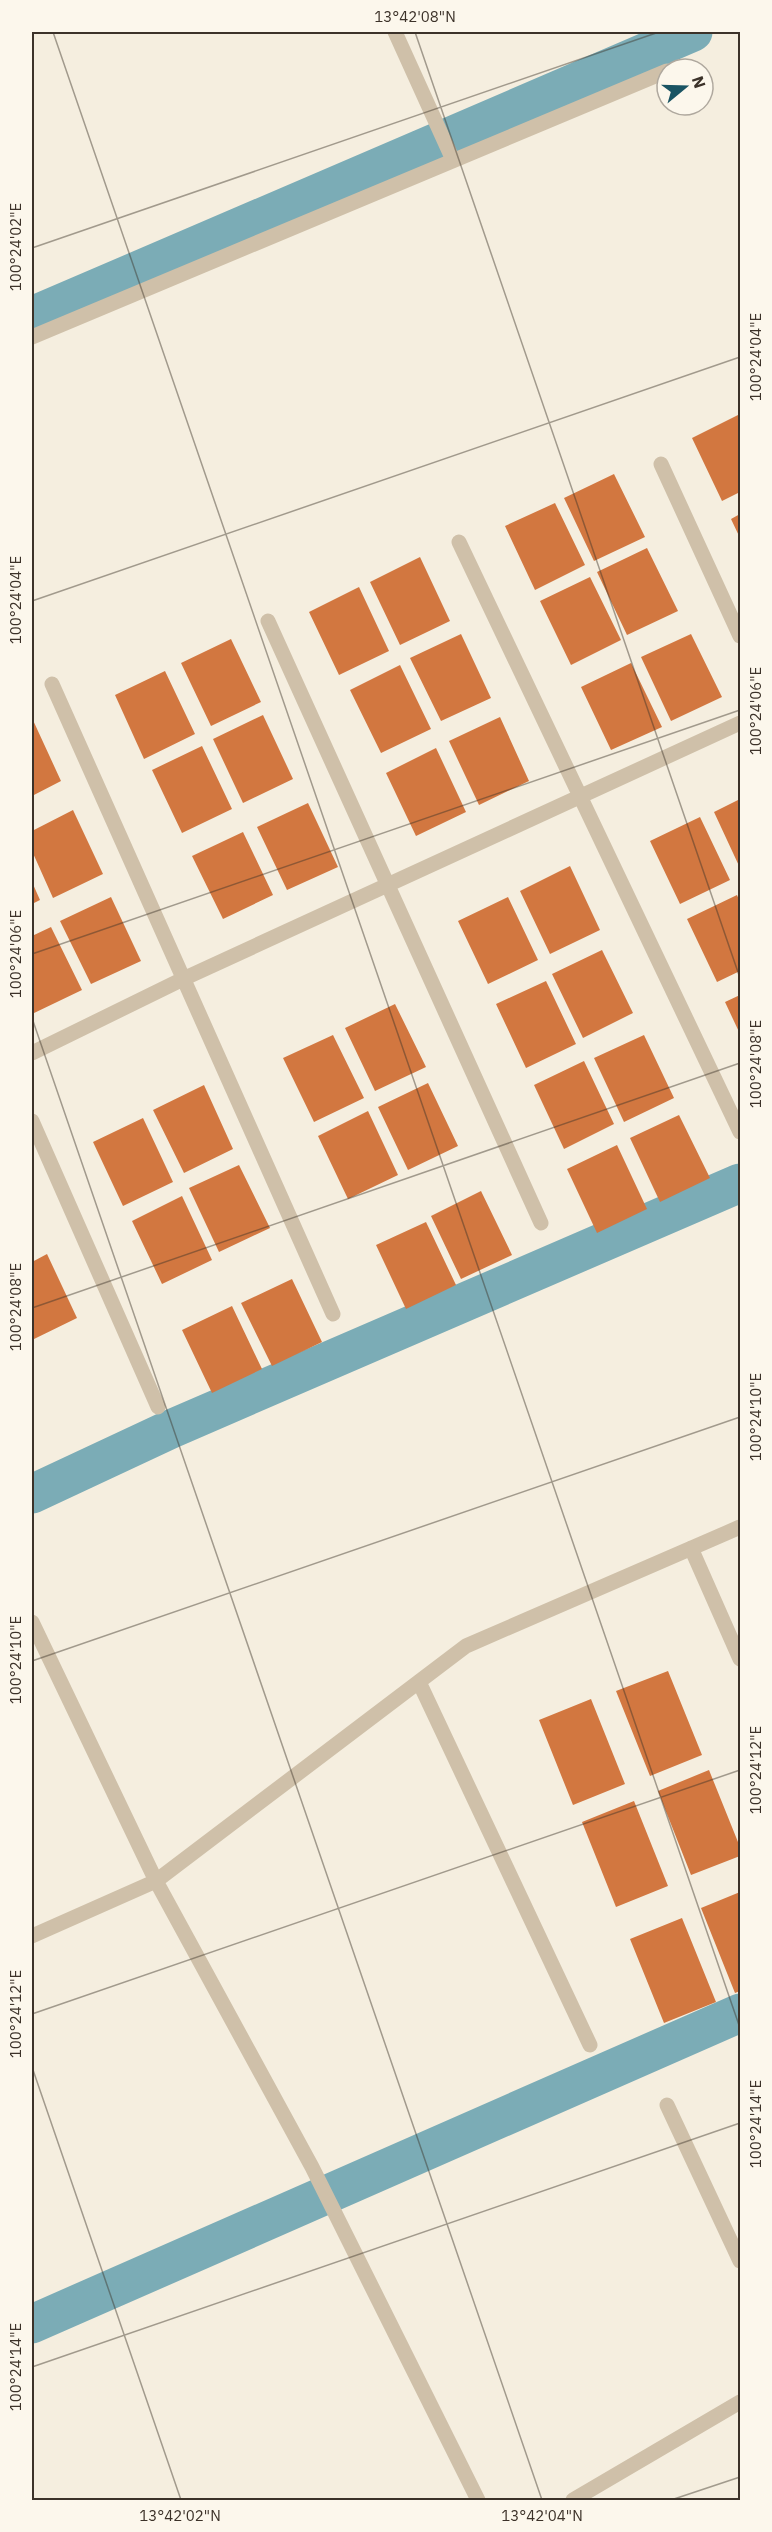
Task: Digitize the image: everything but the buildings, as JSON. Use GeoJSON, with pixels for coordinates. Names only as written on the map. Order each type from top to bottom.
{"type":"FeatureCollection","features":[{"type":"Feature","properties":{"kind":"street"},"geometry":{"type":"LineString","coordinates":[[395,32],[453,160]]}},
{"type":"Feature","properties":{"kind":"street"},"geometry":{"type":"LineString","coordinates":[[32,337],[655,75]]}},
{"type":"Feature","properties":{"kind":"street"},"geometry":{"type":"LineString","coordinates":[[661,464],[741,636]]}},
{"type":"Feature","properties":{"kind":"street"},"geometry":{"type":"LineString","coordinates":[[459,542],[740,1132]]}},
{"type":"Feature","properties":{"kind":"street"},"geometry":{"type":"LineString","coordinates":[[268,621],[541,1223]]}},
{"type":"Feature","properties":{"kind":"street"},"geometry":{"type":"LineString","coordinates":[[52,684],[333,1314]]}},
{"type":"Feature","properties":{"kind":"street"},"geometry":{"type":"LineString","coordinates":[[32,1053],[183,979],[741,723]]}},
{"type":"Feature","properties":{"kind":"street"},"geometry":{"type":"LineString","coordinates":[[32,1121],[158,1407]]}},
{"type":"Feature","properties":{"kind":"street"},"geometry":{"type":"LineString","coordinates":[[32,1936],[156,1881],[466,1646],[741,1527]]}},
{"type":"Feature","properties":{"kind":"street"},"geometry":{"type":"LineString","coordinates":[[691,1548],[741,1659]]}},
{"type":"Feature","properties":{"kind":"street"},"geometry":{"type":"LineString","coordinates":[[32,1622],[156,1881],[336,2213],[478,2500]]}},
{"type":"Feature","properties":{"kind":"street"},"geometry":{"type":"LineString","coordinates":[[419,1682],[590,2045]]}},
{"type":"Feature","properties":{"kind":"street"},"geometry":{"type":"LineString","coordinates":[[667,2106],[741,2261]]}},
{"type":"Feature","properties":{"kind":"street"},"geometry":{"type":"LineString","coordinates":[[573,2500],[741,2402]]}},
{"type":"Feature","properties":{"kind":"waterway"},"geometry":{"type":"LineString","coordinates":[[32,316],[693,32]]}},
{"type":"Feature","properties":{"kind":"waterway"},"geometry":{"type":"LineString","coordinates":[[32,1494],[171,1429],[740,1183]]}},
{"type":"Feature","properties":{"kind":"waterway"},"geometry":{"type":"LineString","coordinates":[[32,2324],[740,2013]]}}]}
